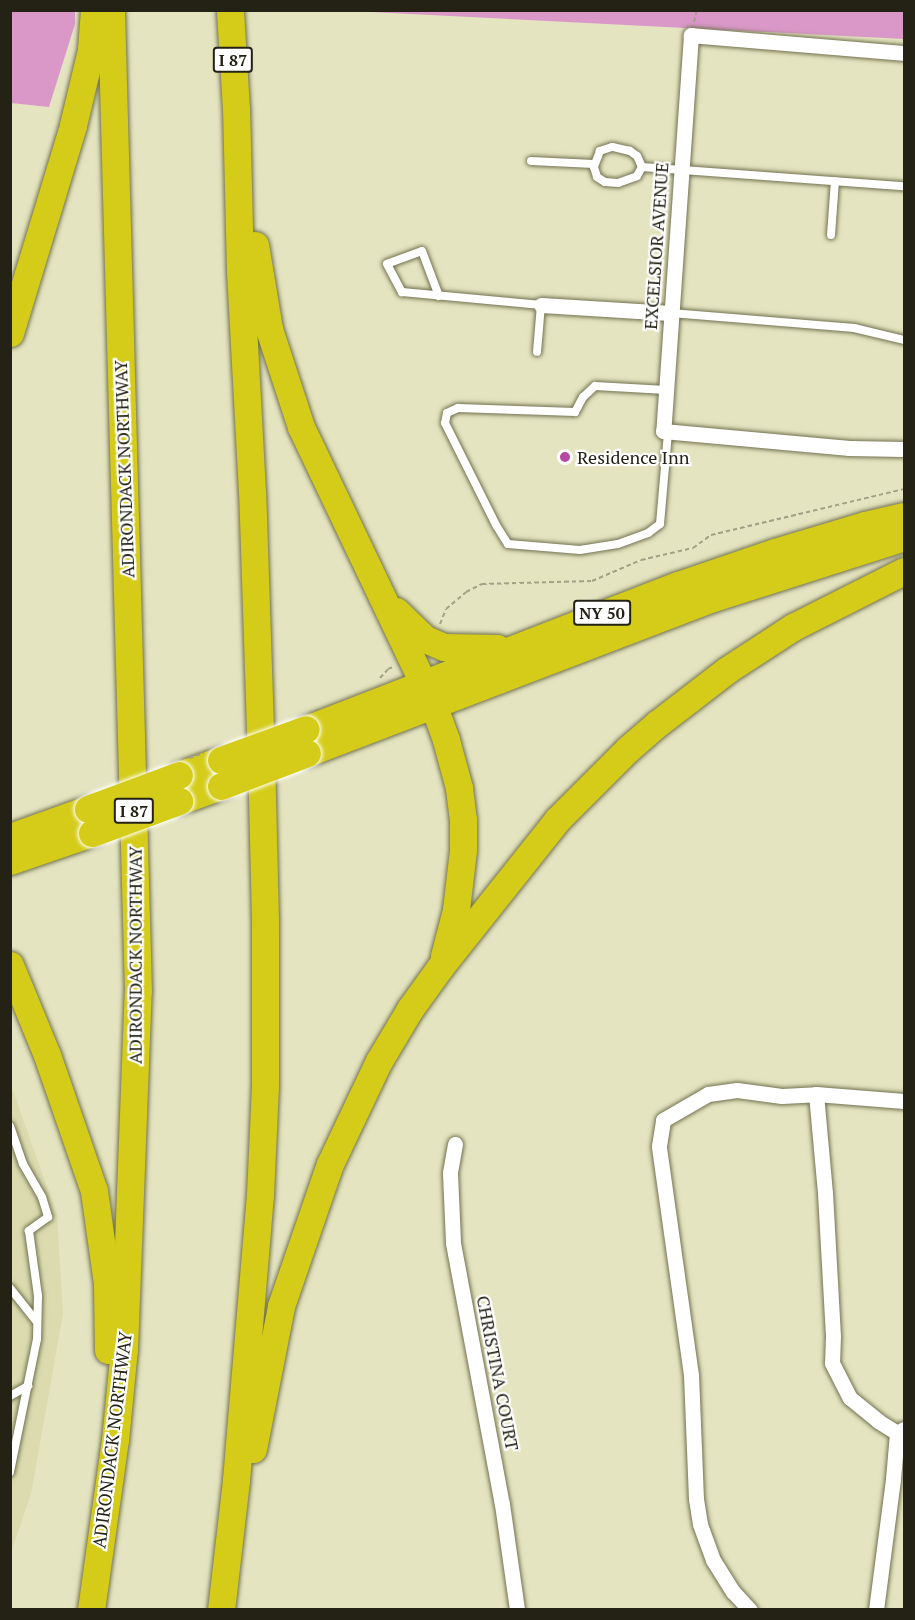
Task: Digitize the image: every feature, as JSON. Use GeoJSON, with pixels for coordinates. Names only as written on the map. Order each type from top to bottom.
{"type":"FeatureCollection","features":[{"type":"Feature","properties":{"kind":"highway"},"geometry":{"type":"LineString","coordinates":[[10,333],[76,114],[91,50],[94,10]]}},
{"type":"Feature","properties":{"kind":"highway","name":"ADIRONDACK NORTHWAY"},"geometry":{"type":"LineString","coordinates":[[91,1610],[103,1530],[124,1349],[138,991],[111,10]]}},
{"type":"Feature","properties":{"kind":"highway","name":"I 87"},"geometry":{"type":"LineString","coordinates":[[223,1599],[260,1195],[265,1086],[266,920],[252,492],[240,270],[236,109],[230,10]]}},
{"type":"Feature","properties":{"kind":"highway"},"geometry":{"type":"LineString","coordinates":[[236,109],[258,273],[269,329],[301,426],[377,591],[423,684],[449,750],[463,819],[463,850],[456,910],[441,966]]}},
{"type":"Feature","properties":{"kind":"highway","name":"NY 50"},"geometry":{"type":"LineString","coordinates":[[10,861],[181,779],[216,766],[306,741],[423,684],[689,581],[865,525],[904,516]]}},
{"type":"Feature","properties":{"kind":"highway","name":"NY 50"},"geometry":{"type":"LineString","coordinates":[[423,684],[713,598],[904,537]]}},
{"type":"Feature","properties":{"kind":"highway"},"geometry":{"type":"LineString","coordinates":[[223,1599],[277,1325],[303,1238],[330,1164],[379,1062],[410,1009],[441,966],[557,820],[628,749],[727,670],[793,627],[904,571]]}},
{"type":"Feature","properties":{"kind":"highway"},"geometry":{"type":"LineString","coordinates":[[377,591],[413,630],[433,642],[454,649],[516,648]]}},
{"type":"Feature","properties":{"kind":"highway","name":"NY 50"},"geometry":{"type":"LineString","coordinates":[[10,837],[90,821]]}},
{"type":"Feature","properties":{"kind":"highway"},"geometry":{"type":"LineString","coordinates":[[10,965],[62,1096],[94,1191],[99,1221],[107,1284],[103,1530]]}},
{"type":"Feature","properties":{"kind":"street","name":"EXCELSIOR AVENUE"},"geometry":{"type":"LineString","coordinates":[[668,432],[663,431],[691,35],[904,53]]}},
{"type":"Feature","properties":{"kind":"street"},"geometry":{"type":"LineString","coordinates":[[541,305],[671,313]]}},
{"type":"Feature","properties":{"kind":"street"},"geometry":{"type":"LineString","coordinates":[[668,432],[849,448],[904,449]]}},
{"type":"Feature","properties":{"kind":"street"},"geometry":{"type":"LineString","coordinates":[[750,1610],[733,1592],[713,1560],[700,1524],[696,1499],[691,1375],[659,1146],[663,1120],[708,1094],[737,1090],[782,1096],[816,1094],[904,1101]]}},
{"type":"Feature","properties":{"kind":"street"},"geometry":{"type":"LineString","coordinates":[[816,1094],[825,1193],[833,1336],[832,1363],[850,1398],[901,1431],[876,1610]]}},
{"type":"Feature","properties":{"kind":"street","name":"CHRISTINA COURT"},"geometry":{"type":"LineString","coordinates":[[455,1144],[450,1173],[453,1243],[502,1504],[518,1610]]}},
{"type":"Feature","properties":{"kind":"lane"},"geometry":{"type":"LineString","coordinates":[[612,147],[630,151],[641,161],[642,167],[637,176],[618,183],[605,182],[597,177],[594,164],[600,151],[612,147]]}},
{"type":"Feature","properties":{"kind":"lane"},"geometry":{"type":"LineString","coordinates":[[531,161],[594,164]]}},
{"type":"Feature","properties":{"kind":"lane"},"geometry":{"type":"LineString","coordinates":[[642,167],[903,186]]}},
{"type":"Feature","properties":{"kind":"lane"},"geometry":{"type":"LineString","coordinates":[[831,235],[835,181]]}},
{"type":"Feature","properties":{"kind":"lane"},"geometry":{"type":"LineString","coordinates":[[438,296],[422,251],[387,264],[402,292],[438,296],[541,305],[537,352]]}},
{"type":"Feature","properties":{"kind":"lane"},"geometry":{"type":"LineString","coordinates":[[671,313],[854,328],[904,340]]}},
{"type":"Feature","properties":{"kind":"lane"},"geometry":{"type":"LineString","coordinates":[[666,390],[595,386],[583,397],[575,412],[458,408],[447,413],[446,423],[508,544],[580,550],[618,544],[648,533],[660,524],[668,432]]}},
{"type":"Feature","properties":{"kind":"lane"},"geometry":{"type":"LineString","coordinates":[[10,1126],[23,1164],[42,1197],[48,1217],[29,1231],[38,1296],[37,1339],[10,1472]]}},
{"type":"Feature","properties":{"kind":"lane"},"geometry":{"type":"LineString","coordinates":[[10,1288],[38,1322]]}},
{"type":"Feature","properties":{"kind":"lane"},"geometry":{"type":"LineString","coordinates":[[10,1396],[28,1386]]}},
{"type":"Feature","properties":{"kind":"path"},"geometry":{"type":"LineString","coordinates":[[433,642],[446,609],[466,592],[482,584],[592,581],[641,560],[693,548],[711,535],[904,489]]}},
{"type":"Feature","properties":{"kind":"path"},"geometry":{"type":"LineString","coordinates":[[373,686],[388,669],[423,684]]}},
{"type":"Feature","properties":{"kind":"path"},"geometry":{"type":"LineString","coordinates":[[181,779],[216,766]]}},
{"type":"Feature","properties":{"kind":"shaded area"},"geometry":{"type":"Polygon","coordinates":[[[10,11],[75,11],[75,24],[49,107],[11,103],[10,11]]]}},
{"type":"Feature","properties":{"kind":"shaded area"},"geometry":{"type":"Polygon","coordinates":[[[351,11],[904,11],[904,39],[351,11]]]}},
{"type":"Feature","properties":{"kind":"shaded area"},"geometry":{"type":"Polygon","coordinates":[[[11,1085],[57,1215],[63,1314],[31,1494],[11,1552],[11,1085]]]}},
{"type":"Feature","properties":{"kind":"place","name":"Residence Inn"},"geometry":{"type":"Point","coordinates":[565,457]}}]}
